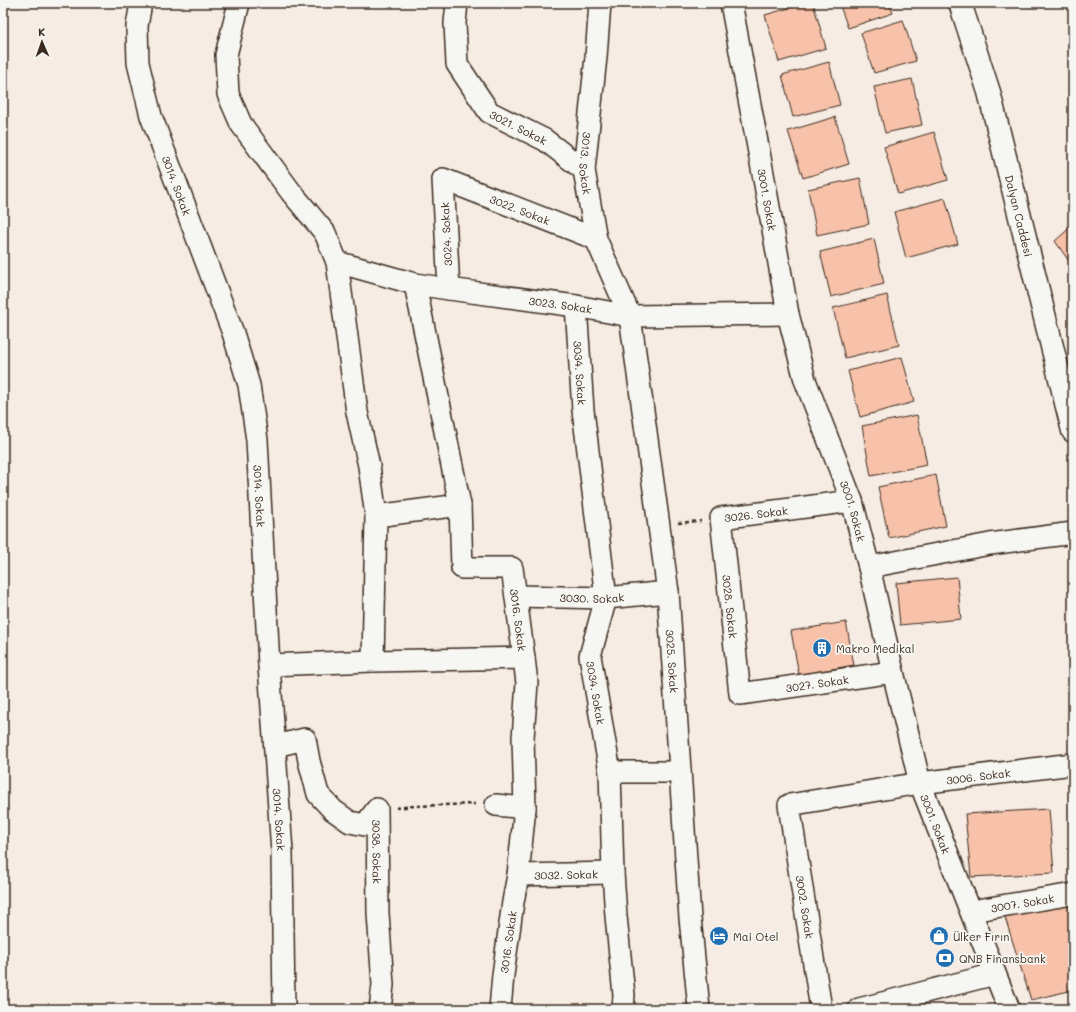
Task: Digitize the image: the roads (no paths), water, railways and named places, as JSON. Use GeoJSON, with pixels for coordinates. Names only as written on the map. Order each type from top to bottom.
{"type":"FeatureCollection","features":[{"type":"Feature","properties":{"kind":"street","name":"3014. Sokak"},"geometry":{"type":"LineString","coordinates":[[141,3],[137,26],[138,63],[151,116],[232,333],[249,385],[257,440],[269,665],[282,852],[284,1009]]}},
{"type":"Feature","properties":{"kind":"street"},"geometry":{"type":"LineString","coordinates":[[239,3],[226,54],[228,94],[241,124],[291,192],[325,232],[337,262],[357,412],[376,516],[373,661]]}},
{"type":"Feature","properties":{"kind":"street","name":"3021. Sokak"},"geometry":{"type":"LineString","coordinates":[[457,3],[455,23],[457,64],[489,112],[545,140],[584,170]]}},
{"type":"Feature","properties":{"kind":"street","name":"3013. Sokak"},"geometry":{"type":"LineString","coordinates":[[600,3],[584,170],[596,239],[630,316]]}},
{"type":"Feature","properties":{"kind":"street","name":"3001. Sokak"},"geometry":{"type":"LineString","coordinates":[[731,3],[788,314],[805,380],[852,501],[920,783],[1009,1009]]}},
{"type":"Feature","properties":{"kind":"street","name":"Dalyan Caddesi"},"geometry":{"type":"LineString","coordinates":[[960,3],[990,92],[1072,422]]}},
{"type":"Feature","properties":{"kind":"street","name":"3022. Sokak"},"geometry":{"type":"LineString","coordinates":[[443,179],[596,239]]}},
{"type":"Feature","properties":{"kind":"street","name":"3024. Sokak"},"geometry":{"type":"LineString","coordinates":[[443,179],[449,290]]}},
{"type":"Feature","properties":{"kind":"street","name":"3023. Sokak"},"geometry":{"type":"LineString","coordinates":[[337,262],[415,284],[449,290],[576,306],[630,316],[788,314]]}},
{"type":"Feature","properties":{"kind":"street","name":"3016. Sokak"},"geometry":{"type":"LineString","coordinates":[[415,284],[460,505],[462,568],[512,568],[527,683],[522,738],[525,808],[518,875],[500,1009]]}},
{"type":"Feature","properties":{"kind":"street","name":"3034. Sokak"},"geometry":{"type":"LineString","coordinates":[[576,306],[583,410],[606,598],[590,656],[610,772],[616,916],[624,995],[623,1009]]}},
{"type":"Feature","properties":{"kind":"street","name":"3025. Sokak"},"geometry":{"type":"LineString","coordinates":[[630,316],[668,592],[690,918],[699,1009]]}},
{"type":"Feature","properties":{"kind":"street","name":"3026. Sokak"},"geometry":{"type":"LineString","coordinates":[[721,518],[852,501]]}},
{"type":"Feature","properties":{"kind":"street"},"geometry":{"type":"LineString","coordinates":[[376,516],[460,505]]}},
{"type":"Feature","properties":{"kind":"street","name":"3028. Sokak"},"geometry":{"type":"LineString","coordinates":[[721,518],[740,694]]}},
{"type":"Feature","properties":{"kind":"street"},"geometry":{"type":"LineString","coordinates":[[869,567],[990,544],[1073,534]]}},
{"type":"Feature","properties":{"kind":"street","name":"3030. Sokak"},"geometry":{"type":"LineString","coordinates":[[516,596],[606,598],[668,592]]}},
{"type":"Feature","properties":{"kind":"street"},"geometry":{"type":"LineString","coordinates":[[269,665],[524,658]]}},
{"type":"Feature","properties":{"kind":"street","name":"3027. Sokak"},"geometry":{"type":"LineString","coordinates":[[740,694],[893,672]]}},
{"type":"Feature","properties":{"kind":"street","name":"3038. Sokak"},"geometry":{"type":"LineString","coordinates":[[275,746],[305,739],[309,762],[318,794],[333,810],[350,822],[365,825],[377,809],[378,913],[383,985],[380,1009]]}},
{"type":"Feature","properties":{"kind":"street","name":"3006. Sokak"},"geometry":{"type":"LineString","coordinates":[[789,805],[920,783],[1073,764]]}},
{"type":"Feature","properties":{"kind":"street"},"geometry":{"type":"LineString","coordinates":[[610,772],[680,772]]}},
{"type":"Feature","properties":{"kind":"street"},"geometry":{"type":"LineString","coordinates":[[489,804],[525,808]]}},
{"type":"Feature","properties":{"kind":"street","name":"3002. Sokak"},"geometry":{"type":"LineString","coordinates":[[789,805],[821,1009]]}},
{"type":"Feature","properties":{"kind":"street","name":"3032. Sokak"},"geometry":{"type":"LineString","coordinates":[[518,875],[614,873]]}},
{"type":"Feature","properties":{"kind":"street","name":"3007. Sokak"},"geometry":{"type":"LineString","coordinates":[[971,911],[1073,894]]}},
{"type":"Feature","properties":{"kind":"street"},"geometry":{"type":"LineString","coordinates":[[859,1009],[995,974]]}},
{"type":"Feature","properties":{"kind":"place","name":"Makro Medikal"},"geometry":{"type":"Point","coordinates":[822,648]}},
{"type":"Feature","properties":{"kind":"place","name":"Mai Otel"},"geometry":{"type":"Point","coordinates":[719,936]}},
{"type":"Feature","properties":{"kind":"place","name":"Ülker Fırın"},"geometry":{"type":"Point","coordinates":[939,936]}},
{"type":"Feature","properties":{"kind":"place","name":"QNB Finansbank"},"geometry":{"type":"Point","coordinates":[945,958]}}]}
